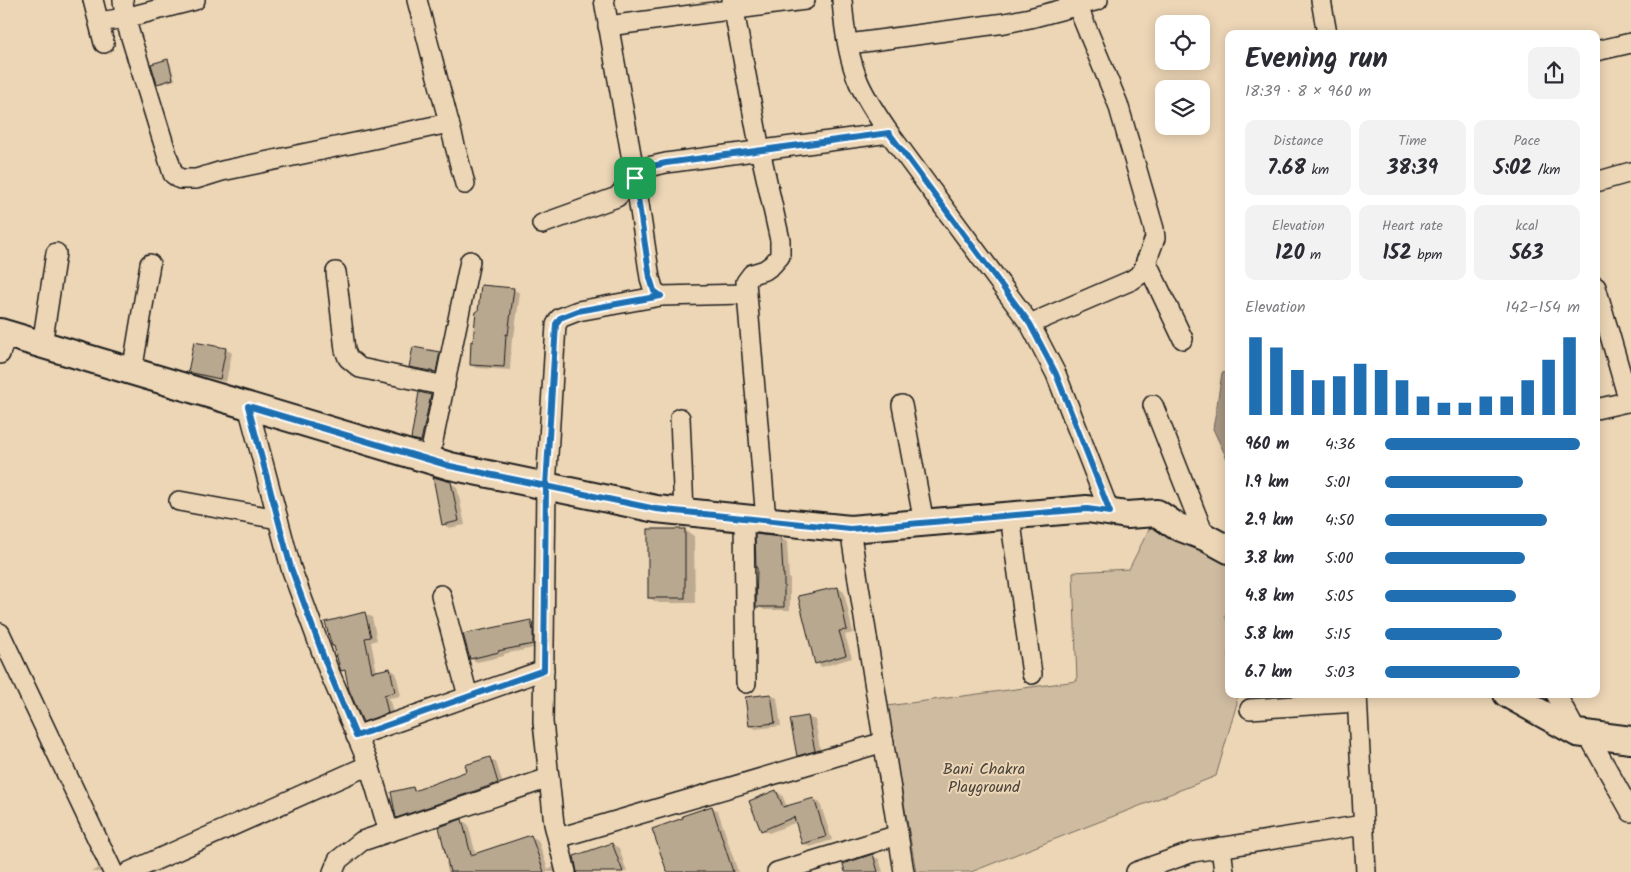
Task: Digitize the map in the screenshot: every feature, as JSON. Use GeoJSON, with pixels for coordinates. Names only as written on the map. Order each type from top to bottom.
{"type":"FeatureCollection","features":[{"type":"Feature","properties":{"kind":"street"},"geometry":{"type":"LineString","coordinates":[[93,0],[104,43]]}},
{"type":"Feature","properties":{"kind":"street"},"geometry":{"type":"LineString","coordinates":[[99,22],[124,9],[195,0]]}},
{"type":"Feature","properties":{"kind":"street"},"geometry":{"type":"LineString","coordinates":[[416,0],[465,184]]}},
{"type":"Feature","properties":{"kind":"street"},"geometry":{"type":"LineString","coordinates":[[604,0],[635,178],[650,278],[654,291],[661,296]]}},
{"type":"Feature","properties":{"kind":"street"},"geometry":{"type":"LineString","coordinates":[[608,26],[732,5],[805,0]]}},
{"type":"Feature","properties":{"kind":"street"},"geometry":{"type":"LineString","coordinates":[[842,0],[848,44],[859,81],[870,104],[889,133],[1030,324],[1056,374],[1110,512]]}},
{"type":"Feature","properties":{"kind":"street"},"geometry":{"type":"LineString","coordinates":[[848,44],[1005,23],[1098,0]]}},
{"type":"Feature","properties":{"kind":"street"},"geometry":{"type":"LineString","coordinates":[[1321,0],[1326,30]]}},
{"type":"Feature","properties":{"kind":"street"},"geometry":{"type":"LineString","coordinates":[[732,5],[760,150],[780,240],[780,256],[765,270],[752,274],[746,282],[755,519],[746,683]]}},
{"type":"Feature","properties":{"kind":"street"},"geometry":{"type":"LineString","coordinates":[[1030,324],[1132,280],[1142,273],[1155,238],[1118,104],[1077,6]]}},
{"type":"Feature","properties":{"kind":"street"},"geometry":{"type":"LineString","coordinates":[[124,9],[173,174],[180,180],[196,179],[222,171],[448,124]]}},
{"type":"Feature","properties":{"kind":"street"},"geometry":{"type":"LineString","coordinates":[[1600,50],[1631,42]]}},
{"type":"Feature","properties":{"kind":"street"},"geometry":{"type":"LineString","coordinates":[[542,224],[617,196],[648,167],[889,133]]}},
{"type":"Feature","properties":{"kind":"street"},"geometry":{"type":"LineString","coordinates":[[1600,181],[1631,172]]}},
{"type":"Feature","properties":{"kind":"street"},"geometry":{"type":"LineString","coordinates":[[42,345],[56,253]]}},
{"type":"Feature","properties":{"kind":"street"},"geometry":{"type":"LineString","coordinates":[[1146,261],[1183,339]]}},
{"type":"Feature","properties":{"kind":"street"},"geometry":{"type":"LineString","coordinates":[[429,460],[470,262]]}},
{"type":"Feature","properties":{"kind":"street"},"geometry":{"type":"LineString","coordinates":[[132,372],[150,264]]}},
{"type":"Feature","properties":{"kind":"street"},"geometry":{"type":"LineString","coordinates":[[336,272],[345,350],[348,358],[360,368],[444,386]]}},
{"type":"Feature","properties":{"kind":"street"},"geometry":{"type":"LineString","coordinates":[[566,872],[554,824],[543,722],[546,486],[556,324],[560,318],[578,311],[661,296],[746,294]]}},
{"type":"Feature","properties":{"kind":"street"},"geometry":{"type":"LineString","coordinates":[[1600,300],[1630,401],[1600,409]]}},
{"type":"Feature","properties":{"kind":"street"},"geometry":{"type":"LineString","coordinates":[[2,340],[42,345],[450,466],[656,509],[850,529],[1087,509],[1127,515],[1157,513],[1176,526],[1205,537],[1225,548]]}},
{"type":"Feature","properties":{"kind":"street"},"geometry":{"type":"LineString","coordinates":[[902,405],[924,523]]}},
{"type":"Feature","properties":{"kind":"street"},"geometry":{"type":"LineString","coordinates":[[1153,405],[1205,537]]}},
{"type":"Feature","properties":{"kind":"street"},"geometry":{"type":"LineString","coordinates":[[248,406],[291,568],[328,669],[369,765],[389,832]]}},
{"type":"Feature","properties":{"kind":"street"},"geometry":{"type":"LineString","coordinates":[[680,418],[684,512]]}},
{"type":"Feature","properties":{"kind":"street"},"geometry":{"type":"LineString","coordinates":[[179,501],[278,519]]}},
{"type":"Feature","properties":{"kind":"street"},"geometry":{"type":"LineString","coordinates":[[1010,516],[1032,674]]}},
{"type":"Feature","properties":{"kind":"street"},"geometry":{"type":"LineString","coordinates":[[850,529],[904,872]]}},
{"type":"Feature","properties":{"kind":"street"},"geometry":{"type":"LineString","coordinates":[[441,596],[468,696]]}},
{"type":"Feature","properties":{"kind":"street"},"geometry":{"type":"LineString","coordinates":[[0,633],[113,872]]}},
{"type":"Feature","properties":{"kind":"street"},"geometry":{"type":"LineString","coordinates":[[356,736],[544,670]]}},
{"type":"Feature","properties":{"kind":"street"},"geometry":{"type":"LineString","coordinates":[[1250,708],[1357,698],[1363,825],[1368,870]]}},
{"type":"Feature","properties":{"kind":"street"},"geometry":{"type":"LineString","coordinates":[[1514,698],[1582,734],[1631,740]]}},
{"type":"Feature","properties":{"kind":"street"},"geometry":{"type":"LineString","coordinates":[[1559,698],[1631,812]]}},
{"type":"Feature","properties":{"kind":"street"},"geometry":{"type":"LineString","coordinates":[[558,838],[884,742]]}},
{"type":"Feature","properties":{"kind":"street"},"geometry":{"type":"LineString","coordinates":[[129,872],[369,765]]}},
{"type":"Feature","properties":{"kind":"street"},"geometry":{"type":"LineString","coordinates":[[333,872],[338,860],[362,841],[550,778]]}},
{"type":"Feature","properties":{"kind":"street"},"geometry":{"type":"LineString","coordinates":[[1136,872],[1193,852],[1363,825]]}},
{"type":"Feature","properties":{"kind":"street"},"geometry":{"type":"LineString","coordinates":[[777,872],[898,835]]}},
{"type":"Feature","properties":{"kind":"street"},"geometry":{"type":"LineString","coordinates":[[1221,847],[1224,872]]}},
{"type":"Feature","properties":{"kind":"green space","name":"Bani Chakra Playground"},"geometry":{"type":"Polygon","coordinates":[[[1157,513],[1202,552],[1225,556],[1225,698],[1236,698],[1237,703],[1216,776],[971,872],[916,872],[887,706],[1077,681],[1073,572],[1129,569],[1157,513]]]}},
{"type":"Feature","properties":{"kind":"shaded area"},"geometry":{"type":"Polygon","coordinates":[[[1222,373],[1225,373],[1225,454],[1213,429],[1222,373]]]}},
{"type":"Feature","properties":{"kind":"building"},"geometry":{"type":"Polygon","coordinates":[[[168,59],[173,79],[157,84],[151,64],[168,59]]]}},
{"type":"Feature","properties":{"kind":"building"},"geometry":{"type":"Polygon","coordinates":[[[481,285],[514,288],[508,335],[506,334],[504,367],[470,365],[471,341],[473,342],[481,285]]]}},
{"type":"Feature","properties":{"kind":"building"},"geometry":{"type":"Polygon","coordinates":[[[194,342],[226,348],[220,379],[188,372],[194,342]]]}},
{"type":"Feature","properties":{"kind":"building"},"geometry":{"type":"Polygon","coordinates":[[[413,347],[440,352],[436,372],[409,367],[413,347]]]}},
{"type":"Feature","properties":{"kind":"building"},"geometry":{"type":"Polygon","coordinates":[[[419,392],[431,395],[421,441],[411,439],[419,392]]]}},
{"type":"Feature","properties":{"kind":"building"},"geometry":{"type":"Polygon","coordinates":[[[433,477],[451,482],[459,521],[442,525],[433,477]]]}},
{"type":"Feature","properties":{"kind":"building"},"geometry":{"type":"Polygon","coordinates":[[[648,529],[685,529],[685,598],[648,598],[648,529]]]}},
{"type":"Feature","properties":{"kind":"building"},"geometry":{"type":"Polygon","coordinates":[[[755,534],[781,537],[784,607],[756,607],[757,568],[755,534]]]}},
{"type":"Feature","properties":{"kind":"building"},"geometry":{"type":"Polygon","coordinates":[[[838,587],[847,630],[839,631],[846,655],[815,664],[798,596],[838,587]]]}},
{"type":"Feature","properties":{"kind":"building"},"geometry":{"type":"Polygon","coordinates":[[[365,612],[371,637],[365,638],[372,672],[390,668],[395,692],[384,695],[388,713],[363,722],[349,690],[345,670],[341,671],[325,622],[365,612]]]}},
{"type":"Feature","properties":{"kind":"building"},"geometry":{"type":"Polygon","coordinates":[[[531,620],[533,644],[470,659],[463,634],[531,620]]]}},
{"type":"Feature","properties":{"kind":"building"},"geometry":{"type":"Polygon","coordinates":[[[771,694],[775,723],[749,726],[745,697],[771,694]]]}},
{"type":"Feature","properties":{"kind":"building"},"geometry":{"type":"Polygon","coordinates":[[[808,716],[815,751],[797,756],[790,719],[808,716]]]}},
{"type":"Feature","properties":{"kind":"building"},"geometry":{"type":"Polygon","coordinates":[[[490,757],[498,783],[396,818],[391,792],[413,787],[414,791],[467,771],[465,765],[490,757]]]}},
{"type":"Feature","properties":{"kind":"building"},"geometry":{"type":"Polygon","coordinates":[[[776,790],[783,807],[814,798],[826,837],[802,844],[794,817],[761,831],[749,801],[776,790]]]}},
{"type":"Feature","properties":{"kind":"building"},"geometry":{"type":"Polygon","coordinates":[[[712,806],[733,872],[667,872],[652,829],[712,806]]]}},
{"type":"Feature","properties":{"kind":"building"},"geometry":{"type":"Polygon","coordinates":[[[462,819],[471,855],[531,835],[544,872],[450,872],[439,827],[462,819]]]}},
{"type":"Feature","properties":{"kind":"building"},"geometry":{"type":"Polygon","coordinates":[[[612,843],[623,872],[577,872],[574,856],[612,843]]]}},
{"type":"Feature","properties":{"kind":"building"},"geometry":{"type":"Polygon","coordinates":[[[873,854],[878,872],[845,872],[843,864],[873,854]]]}},
{"type":"Feature","properties":{"kind":"route"},"geometry":{"type":"LineString","coordinates":[[635,178],[648,167],[666,163],[889,133],[1030,324],[1044,348],[1110,512],[1087,509],[850,529],[656,509],[546,486],[450,466],[248,406],[291,568],[328,669],[356,736],[544,670],[546,486],[556,324],[560,318],[578,311],[661,296],[654,291],[650,278],[635,178]]}}]}
